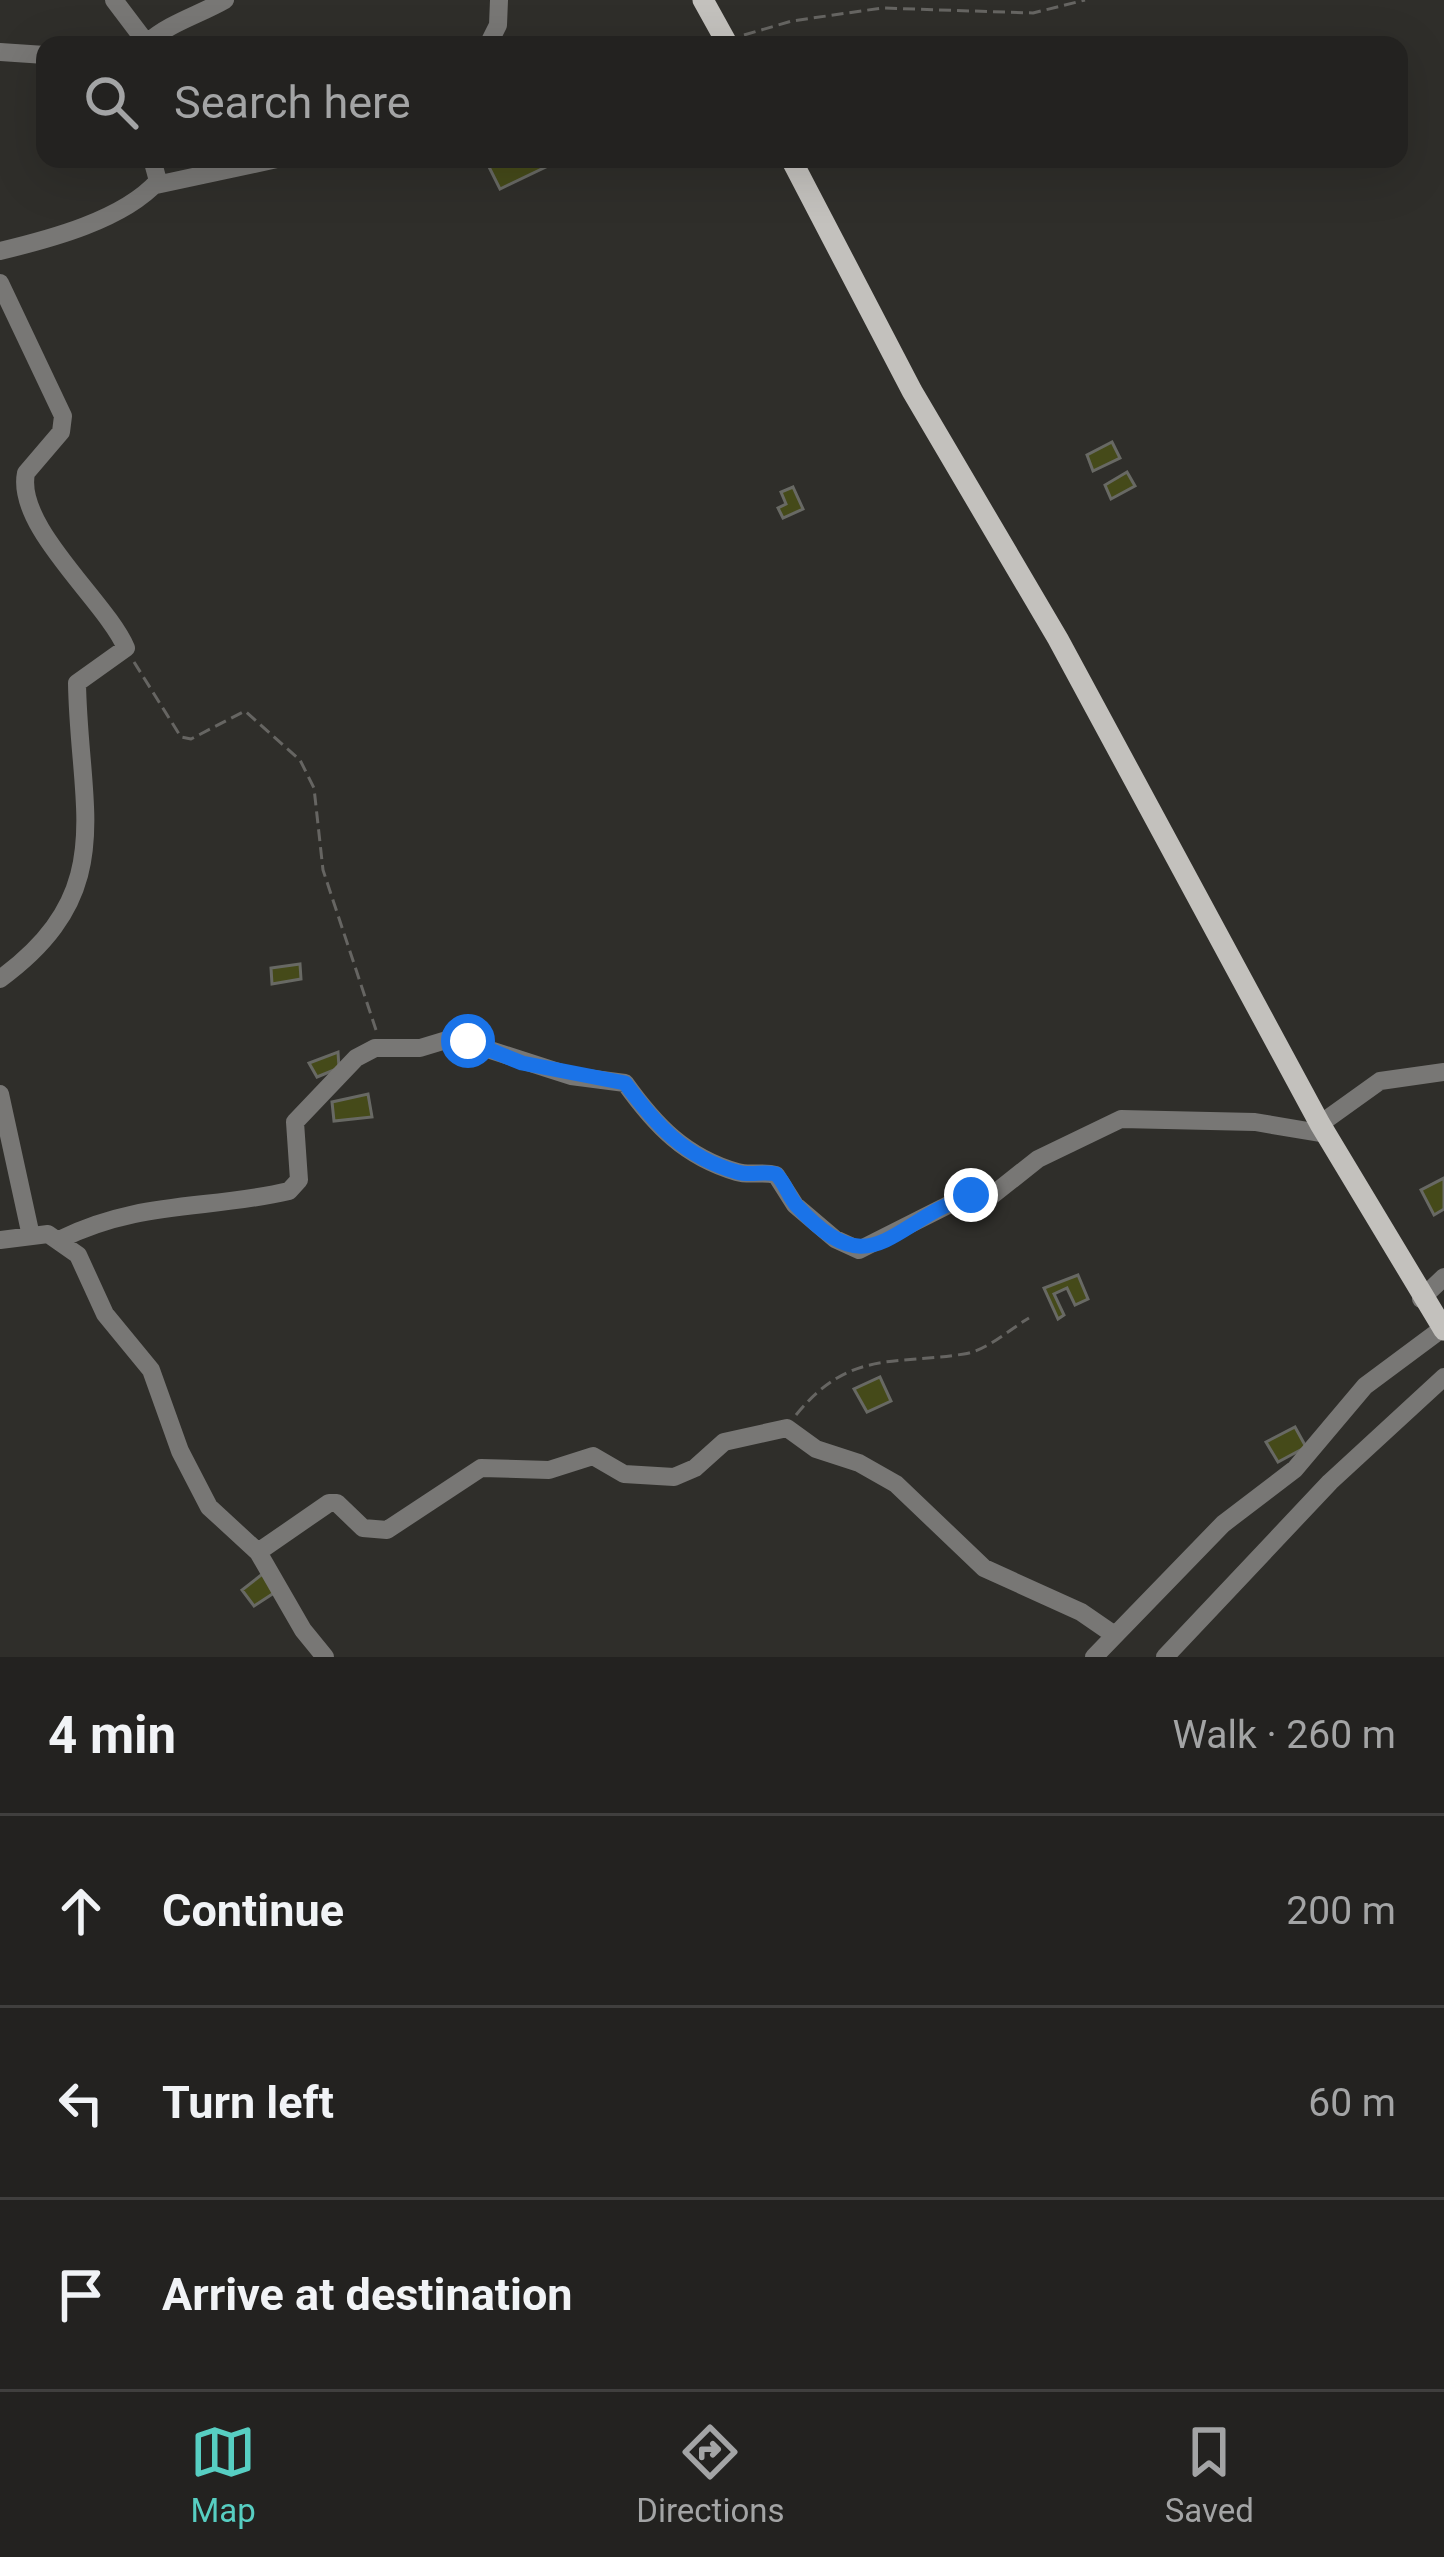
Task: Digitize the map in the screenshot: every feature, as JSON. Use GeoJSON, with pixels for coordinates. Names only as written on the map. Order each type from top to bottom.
{"type":"FeatureCollection","features":[{"type":"Feature","properties":{"kind":"main road"},"geometry":{"type":"LineString","coordinates":[[703,0],[723,36]]}},
{"type":"Feature","properties":{"kind":"main road"},"geometry":{"type":"LineString","coordinates":[[796,168],[912,391],[1058,639],[1323,1129],[1443,1329]]}},
{"type":"Feature","properties":{"kind":"street"},"geometry":{"type":"LineString","coordinates":[[114,0],[137,36]]}},
{"type":"Feature","properties":{"kind":"street"},"geometry":{"type":"LineString","coordinates":[[152,36],[225,0]]}},
{"type":"Feature","properties":{"kind":"street"},"geometry":{"type":"LineString","coordinates":[[492,36],[499,0]]}},
{"type":"Feature","properties":{"kind":"street"},"geometry":{"type":"LineString","coordinates":[[0,52],[36,54]]}},
{"type":"Feature","properties":{"kind":"street"},"geometry":{"type":"LineString","coordinates":[[153,168],[156,185]]}},
{"type":"Feature","properties":{"kind":"street"},"geometry":{"type":"LineString","coordinates":[[0,251],[84,224],[156,185],[235,168]]}},
{"type":"Feature","properties":{"kind":"street"},"geometry":{"type":"LineString","coordinates":[[0,283],[63,416],[61,432],[26,473],[27,496],[80,588],[108,617],[126,648],[77,683],[84,830],[79,889],[49,935],[0,979]]}},
{"type":"Feature","properties":{"kind":"street"},"geometry":{"type":"LineString","coordinates":[[0,1240],[62,1239],[115,1216],[161,1205],[290,1191],[299,1180],[295,1122],[356,1058],[386,1047],[415,1048],[459,1038],[522,1063],[625,1083],[640,1109],[679,1146],[742,1174],[776,1174],[795,1204],[835,1239],[860,1250],[965,1196],[990,1197],[1038,1159],[1121,1119],[1255,1122],[1323,1129],[1380,1081],[1444,1072]]}},
{"type":"Feature","properties":{"kind":"street"},"geometry":{"type":"LineString","coordinates":[[0,1094],[31,1236]]}},
{"type":"Feature","properties":{"kind":"street"},"geometry":{"type":"LineString","coordinates":[[62,1239],[78,1255],[105,1314],[161,1387],[171,1430],[209,1507],[258,1552],[302,1630],[326,1657]]}},
{"type":"Feature","properties":{"kind":"street"},"geometry":{"type":"LineString","coordinates":[[1421,1299],[1444,1277]]}},
{"type":"Feature","properties":{"kind":"street"},"geometry":{"type":"LineString","coordinates":[[1094,1657],[1223,1524],[1295,1469],[1365,1386],[1443,1329]]}},
{"type":"Feature","properties":{"kind":"street"},"geometry":{"type":"LineString","coordinates":[[1165,1657],[1330,1482],[1444,1377]]}},
{"type":"Feature","properties":{"kind":"street"},"geometry":{"type":"LineString","coordinates":[[258,1552],[329,1503],[337,1503],[363,1528],[387,1530],[481,1468],[549,1470],[593,1456],[624,1474],[674,1477],[695,1468],[724,1442],[787,1428],[816,1449],[859,1462],[896,1484],[984,1568],[1081,1612],[1113,1634]]}},
{"type":"Feature","properties":{"kind":"path"},"geometry":{"type":"LineString","coordinates":[[866,0],[866,10]]}},
{"type":"Feature","properties":{"kind":"path"},"geometry":{"type":"LineString","coordinates":[[748,36],[792,21],[866,10],[1033,13],[1085,0]]}},
{"type":"Feature","properties":{"kind":"path"},"geometry":{"type":"LineString","coordinates":[[126,648],[181,737],[191,739],[244,711],[300,760],[314,788],[329,894],[386,1047]]}},
{"type":"Feature","properties":{"kind":"path"},"geometry":{"type":"LineString","coordinates":[[787,1428],[806,1404],[843,1374],[887,1358],[968,1354],[1029,1318]]}},
{"type":"Feature","properties":{"kind":"building"},"geometry":{"type":"Polygon","coordinates":[[[490,168],[544,168],[500,189],[490,168]]]}},
{"type":"Feature","properties":{"kind":"building"},"geometry":{"type":"Polygon","coordinates":[[[1112,442],[1120,458],[1093,471],[1087,455],[1112,442]]]}},
{"type":"Feature","properties":{"kind":"building"},"geometry":{"type":"Polygon","coordinates":[[[1127,472],[1135,486],[1111,499],[1105,485],[1127,472]]]}},
{"type":"Feature","properties":{"kind":"building"},"geometry":{"type":"Polygon","coordinates":[[[793,487],[803,509],[783,518],[778,508],[786,504],[781,492],[793,487]]]}},
{"type":"Feature","properties":{"kind":"building"},"geometry":{"type":"Polygon","coordinates":[[[300,964],[301,979],[272,984],[271,968],[300,964]]]}},
{"type":"Feature","properties":{"kind":"building"},"geometry":{"type":"Polygon","coordinates":[[[338,1052],[339,1068],[317,1077],[309,1063],[338,1052]]]}},
{"type":"Feature","properties":{"kind":"building"},"geometry":{"type":"Polygon","coordinates":[[[368,1094],[372,1117],[334,1121],[332,1102],[368,1094]]]}},
{"type":"Feature","properties":{"kind":"building"},"geometry":{"type":"Polygon","coordinates":[[[1444,1178],[1444,1209],[1434,1215],[1421,1190],[1444,1178]]]}},
{"type":"Feature","properties":{"kind":"building"},"geometry":{"type":"Polygon","coordinates":[[[1078,1275],[1088,1299],[1075,1305],[1067,1288],[1054,1294],[1064,1315],[1058,1319],[1044,1288],[1078,1275]]]}},
{"type":"Feature","properties":{"kind":"building"},"geometry":{"type":"Polygon","coordinates":[[[880,1377],[891,1401],[867,1412],[854,1389],[880,1377]]]}},
{"type":"Feature","properties":{"kind":"building"},"geometry":{"type":"Polygon","coordinates":[[[1295,1427],[1306,1447],[1278,1462],[1266,1442],[1295,1427]]]}},
{"type":"Feature","properties":{"kind":"building"},"geometry":{"type":"Polygon","coordinates":[[[265,1572],[277,1591],[254,1606],[242,1590],[265,1572]]]}},
{"type":"Feature","properties":{"kind":"route"},"geometry":{"type":"LineString","coordinates":[[468,1041],[522,1063],[597,1082],[625,1083],[640,1109],[679,1146],[742,1174],[776,1174],[795,1204],[846,1246],[867,1249],[911,1222],[971,1195]]}}]}
